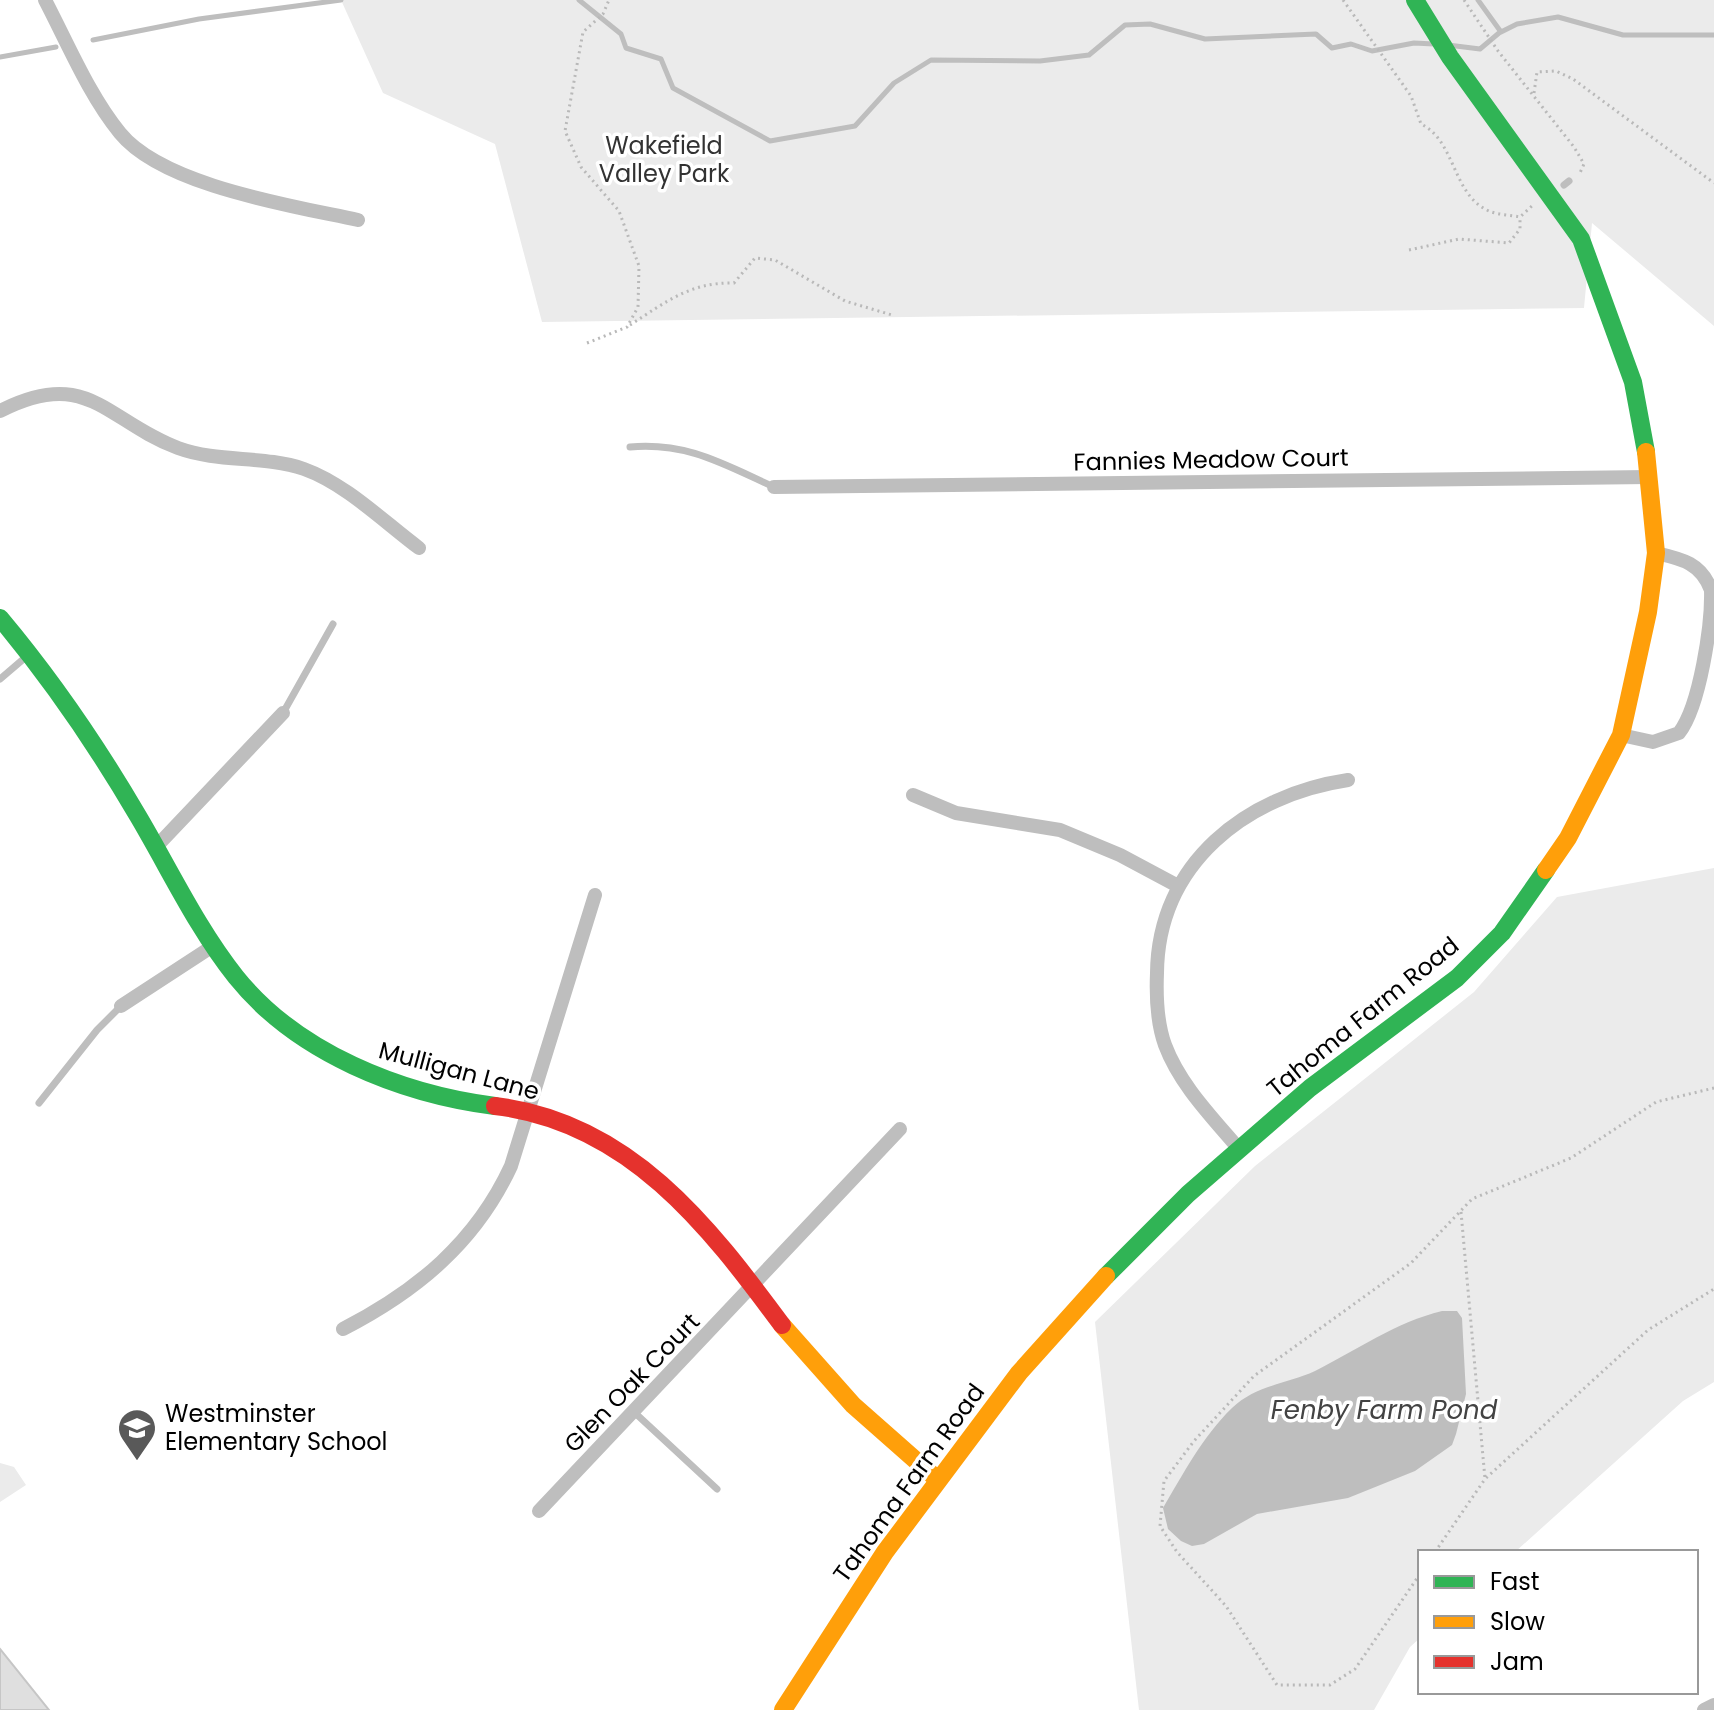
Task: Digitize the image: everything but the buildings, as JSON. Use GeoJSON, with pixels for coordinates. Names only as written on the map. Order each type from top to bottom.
{"type":"FeatureCollection","features":[{"type":"Feature","properties":{"kind":"street"},"geometry":{"type":"LineString","coordinates":[[45,0],[110,119],[120,134],[146,156],[173,170],[260,199],[358,220]]}},
{"type":"Feature","properties":{"kind":"street","name":"Tahoma Farm Road"},"geometry":{"type":"LineString","coordinates":[[783,1710],[885,1552],[1019,1373],[1065,1320],[1188,1194],[1310,1088],[1457,978],[1502,933],[1568,838],[1621,735],[1643,643],[1656,553],[1649,477],[1633,382],[1581,239],[1434,34],[1415,0]]}},
{"type":"Feature","properties":{"kind":"street"},"geometry":{"type":"LineString","coordinates":[[0,411],[34,397],[67,395],[115,411],[140,429],[176,448],[305,469],[342,491],[419,548]]}},
{"type":"Feature","properties":{"kind":"street","name":"Fannies Meadow Court"},"geometry":{"type":"LineString","coordinates":[[774,487],[1649,477]]}},
{"type":"Feature","properties":{"kind":"street"},"geometry":{"type":"LineString","coordinates":[[1621,735],[1653,742],[1679,733],[1691,712],[1708,654],[1711,600],[1707,578],[1693,564],[1656,553]]}},
{"type":"Feature","properties":{"kind":"street","name":"Mulligan Lane"},"geometry":{"type":"LineString","coordinates":[[0,618],[31,652],[79,720],[236,982],[265,1010],[316,1048],[395,1082],[469,1102],[528,1111],[602,1144],[661,1180],[708,1225],[835,1388],[938,1480]]}},
{"type":"Feature","properties":{"kind":"street"},"geometry":{"type":"LineString","coordinates":[[155,848],[283,713]]}},
{"type":"Feature","properties":{"kind":"street"},"geometry":{"type":"LineString","coordinates":[[1239,1149],[1174,1066],[1159,1020],[1159,944],[1178,886],[1207,846],[1242,817],[1299,790],[1348,780]]}},
{"type":"Feature","properties":{"kind":"street"},"geometry":{"type":"LineString","coordinates":[[913,795],[956,813],[1060,830],[1120,855],[1178,886]]}},
{"type":"Feature","properties":{"kind":"street"},"geometry":{"type":"LineString","coordinates":[[343,1329],[410,1289],[465,1241],[498,1193],[511,1166],[595,895]]}},
{"type":"Feature","properties":{"kind":"street"},"geometry":{"type":"LineString","coordinates":[[121,1006],[213,946]]}},
{"type":"Feature","properties":{"kind":"street","name":"Glen Oak Court"},"geometry":{"type":"LineString","coordinates":[[539,1511],[756,1285],[900,1129]]}},
{"type":"Feature","properties":{"kind":"street"},"geometry":{"type":"LineString","coordinates":[[1704,1710],[1714,1705]]}},
{"type":"Feature","properties":{"kind":"lane"},"geometry":{"type":"LineString","coordinates":[[630,447],[664,444],[712,459],[774,487]]}},
{"type":"Feature","properties":{"kind":"lane"},"geometry":{"type":"LineString","coordinates":[[283,713],[333,624]]}},
{"type":"Feature","properties":{"kind":"lane"},"geometry":{"type":"LineString","coordinates":[[0,679],[31,652]]}},
{"type":"Feature","properties":{"kind":"lane"},"geometry":{"type":"LineString","coordinates":[[39,1103],[97,1030],[121,1006]]}},
{"type":"Feature","properties":{"kind":"lane"},"geometry":{"type":"LineString","coordinates":[[634,1412],[717,1489]]}},
{"type":"Feature","properties":{"kind":"path"},"geometry":{"type":"LineString","coordinates":[[609,0],[603,14],[583,32],[565,131],[581,167],[619,211],[639,266],[638,307],[627,327]]}},
{"type":"Feature","properties":{"kind":"path"},"geometry":{"type":"LineString","coordinates":[[1343,0],[1411,96],[1421,124],[1433,130],[1443,142],[1462,185],[1488,211],[1520,217]]}},
{"type":"Feature","properties":{"kind":"path"},"geometry":{"type":"LineString","coordinates":[[1464,0],[1483,31],[1534,93],[1584,164],[1583,172],[1566,183]]}},
{"type":"Feature","properties":{"kind":"path"},"geometry":{"type":"LineString","coordinates":[[1534,93],[1537,72],[1556,71],[1573,79],[1714,183]]}},
{"type":"Feature","properties":{"kind":"path"},"geometry":{"type":"LineString","coordinates":[[1520,217],[1537,203]]}},
{"type":"Feature","properties":{"kind":"path"},"geometry":{"type":"LineString","coordinates":[[1409,250],[1459,239],[1509,243],[1520,229],[1520,217]]}},
{"type":"Feature","properties":{"kind":"path"},"geometry":{"type":"LineString","coordinates":[[587,343],[627,327],[683,292],[708,282],[734,283],[755,258],[775,260],[845,301],[892,315]]}},
{"type":"Feature","properties":{"kind":"path"},"geometry":{"type":"LineString","coordinates":[[1418,1577],[1355,1669],[1330,1685],[1277,1685],[1226,1606],[1177,1552],[1160,1526],[1164,1481],[1194,1441],[1254,1376],[1411,1263],[1472,1199],[1571,1158],[1656,1102],[1714,1088]]}},
{"type":"Feature","properties":{"kind":"path"},"geometry":{"type":"LineString","coordinates":[[1461,1210],[1485,1479]]}},
{"type":"Feature","properties":{"kind":"path"},"geometry":{"type":"LineString","coordinates":[[1436,1550],[1485,1479],[1648,1330],[1714,1289]]}},
{"type":"Feature","properties":{"kind":"green space","name":"Wakefield Valley Park"},"geometry":{"type":"Polygon","coordinates":[[[341,0],[1714,0],[1714,326],[1592,223],[1584,308],[542,322],[495,144],[383,93],[341,0]]]}},
{"type":"Feature","properties":{"kind":"green space"},"geometry":{"type":"Polygon","coordinates":[[[1714,868],[1714,1382],[1683,1401],[1517,1550],[1418,1550],[1418,1640],[1410,1647],[1374,1710],[1139,1710],[1095,1322],[1255,1166],[1474,992],[1557,897],[1714,868]]]}},
{"type":"Feature","properties":{"kind":"green space"},"geometry":{"type":"Polygon","coordinates":[[[0,1463],[14,1467],[26,1485],[0,1502],[0,1463]]]}},
{"type":"Feature","properties":{"kind":"water","name":"Fenby Farm Pond"},"geometry":{"type":"Polygon","coordinates":[[[1442,1311],[1457,1311],[1462,1318],[1466,1394],[1452,1445],[1415,1471],[1348,1498],[1257,1514],[1204,1544],[1192,1546],[1168,1529],[1163,1508],[1203,1443],[1241,1400],[1315,1371],[1377,1337],[1442,1311]]]}},
{"type":"Feature","properties":{"kind":"waterway"},"geometry":{"type":"LineString","coordinates":[[93,40],[199,19],[341,0]]}},
{"type":"Feature","properties":{"kind":"waterway"},"geometry":{"type":"LineString","coordinates":[[579,0],[621,34],[626,48],[661,59],[673,88],[770,141],[855,126],[894,83],[931,60],[1040,61],[1089,55],[1125,25],[1150,24],[1205,39],[1316,34],[1332,48],[1351,44],[1372,51],[1414,43],[1434,44]]}},
{"type":"Feature","properties":{"kind":"waterway"},"geometry":{"type":"LineString","coordinates":[[1478,0],[1501,32]]}},
{"type":"Feature","properties":{"kind":"waterway"},"geometry":{"type":"LineString","coordinates":[[1448,45],[1480,49],[1499,33],[1517,24],[1558,17],[1623,35],[1714,35]]}},
{"type":"Feature","properties":{"kind":"waterway"},"geometry":{"type":"LineString","coordinates":[[0,57],[56,47]]}},
{"type":"Feature","properties":{"kind":"traffic: fast"},"geometry":{"type":"LineString","coordinates":[[1415,0],[1450,57],[1581,239],[1633,382],[1646,452]]}},
{"type":"Feature","properties":{"kind":"traffic: fast"},"geometry":{"type":"LineString","coordinates":[[0,618],[56,689],[90,739],[209,939],[236,977],[261,1004],[289,1028],[353,1066],[423,1091],[495,1106]]}},
{"type":"Feature","properties":{"kind":"traffic: fast"},"geometry":{"type":"LineString","coordinates":[[1106,1276],[1188,1194],[1310,1088],[1457,978],[1502,933],[1546,870]]}},
{"type":"Feature","properties":{"kind":"traffic: slow"},"geometry":{"type":"LineString","coordinates":[[1546,870],[1568,838],[1621,735],[1648,612],[1656,553],[1646,452]]}},
{"type":"Feature","properties":{"kind":"traffic: slow"},"geometry":{"type":"LineString","coordinates":[[783,1710],[885,1552],[1019,1373],[1106,1276]]}},
{"type":"Feature","properties":{"kind":"traffic: slow"},"geometry":{"type":"LineString","coordinates":[[782,1325],[853,1405],[938,1480]]}},
{"type":"Feature","properties":{"kind":"traffic: jam"},"geometry":{"type":"LineString","coordinates":[[495,1106],[543,1116],[586,1133],[625,1156],[661,1184],[694,1216],[782,1325]]}},
{"type":"Feature","properties":{"kind":"place","name":"Westminster Elementary School"},"geometry":{"type":"Point","coordinates":[137,1462]}}]}
